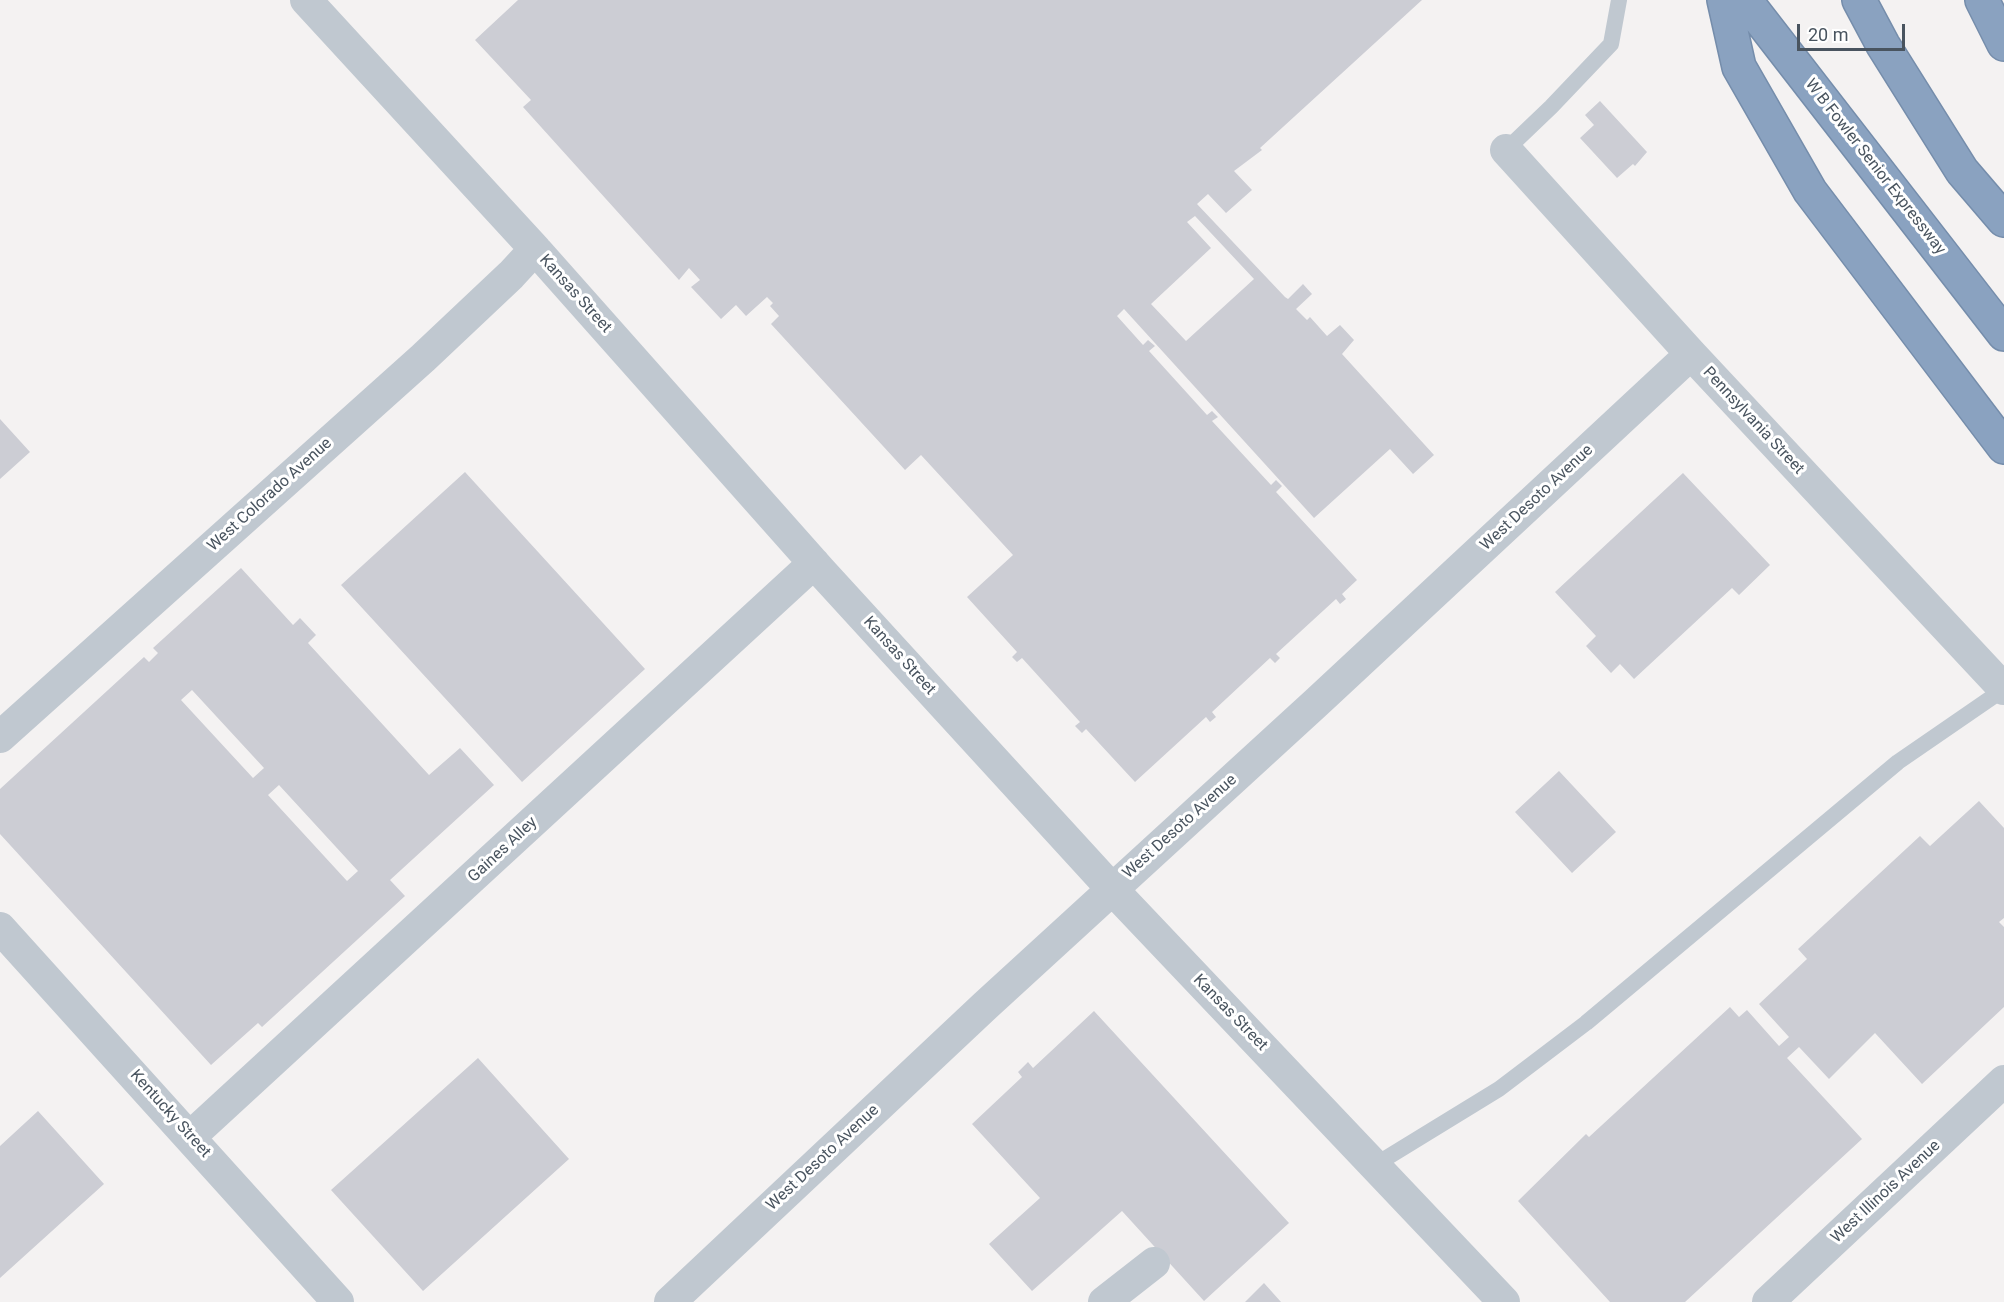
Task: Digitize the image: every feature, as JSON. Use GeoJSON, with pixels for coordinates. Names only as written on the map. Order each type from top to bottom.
{"type":"FeatureCollection","features":[{"type":"Feature","properties":{"kind":"highway"},"geometry":{"type":"LineString","coordinates":[[1724,0],[1739,67],[1810,191],[2004,447]]}},
{"type":"Feature","properties":{"kind":"highway","name":"W B Fowler Senior Expressway"},"geometry":{"type":"LineString","coordinates":[[1745,0],[2004,334]]}},
{"type":"Feature","properties":{"kind":"highway"},"geometry":{"type":"LineString","coordinates":[[1859,0],[1883,45],[1962,171],[2004,220]]}},
{"type":"Feature","properties":{"kind":"highway"},"geometry":{"type":"LineString","coordinates":[[1982,0],[2004,44]]}},
{"type":"Feature","properties":{"kind":"street","name":"Kansas Street"},"geometry":{"type":"LineString","coordinates":[[306,0],[535,249],[814,563],[1112,889],[1504,1302]]}},
{"type":"Feature","properties":{"kind":"street","name":"Pennsylvania Street"},"geometry":{"type":"LineString","coordinates":[[1506,150],[1691,354],[2004,689]]}},
{"type":"Feature","properties":{"kind":"street","name":"West Colorado Avenue"},"geometry":{"type":"LineString","coordinates":[[0,737],[423,358],[511,275],[535,249]]}},
{"type":"Feature","properties":{"kind":"street","name":"West Desoto Avenue"},"geometry":{"type":"LineString","coordinates":[[670,1302],[1112,889],[1691,354]]}},
{"type":"Feature","properties":{"kind":"street","name":"Gaines Alley"},"geometry":{"type":"LineString","coordinates":[[191,1136],[814,563]]}},
{"type":"Feature","properties":{"kind":"street","name":"Kentucky Street"},"geometry":{"type":"LineString","coordinates":[[0,928],[191,1136],[338,1302]]}},
{"type":"Feature","properties":{"kind":"street","name":"West Illinois Avenue"},"geometry":{"type":"LineString","coordinates":[[1768,1302],[2004,1081]]}},
{"type":"Feature","properties":{"kind":"street"},"geometry":{"type":"LineString","coordinates":[[1104,1302],[1154,1263]]}},
{"type":"Feature","properties":{"kind":"lane"},"geometry":{"type":"LineString","coordinates":[[1506,150],[1611,44],[1619,0]]}},
{"type":"Feature","properties":{"kind":"lane"},"geometry":{"type":"LineString","coordinates":[[1375,1165],[1499,1089],[1586,1023],[1898,762],[2004,689]]}},
{"type":"Feature","properties":{"kind":"building"},"geometry":{"type":"Polygon","coordinates":[[[518,0],[1422,0],[1260,148],[1262,150],[1234,171],[1252,190],[1226,213],[1208,194],[1197,204],[1285,297],[1288,299],[1303,284],[1312,294],[1296,309],[1307,320],[1310,317],[1327,336],[1340,325],[1354,340],[1342,354],[1434,455],[1413,474],[1390,449],[1314,518],[1124,309],[1117,316],[1143,345],[1148,340],[1155,346],[1149,351],[1207,415],[1212,411],[1218,417],[1212,421],[1271,485],[1276,480],[1282,486],[1276,492],[1357,580],[1342,594],[1346,599],[1340,604],[1336,599],[1276,654],[1280,658],[1275,663],[1270,658],[1212,712],[1216,717],[1210,722],[1206,717],[1135,782],[1086,729],[1082,733],[1075,726],[1080,722],[1022,658],[1017,662],[1012,657],[1017,652],[967,597],[1013,555],[921,455],[905,470],[771,324],[779,316],[770,306],[773,303],[767,297],[746,316],[736,305],[721,319],[691,287],[700,280],[689,268],[679,280],[523,107],[531,100],[475,40],[518,0]],[[1195,216],[1187,222],[1211,248],[1151,304],[1186,341],[1254,279],[1195,216]]]}},
{"type":"Feature","properties":{"kind":"building"},"geometry":{"type":"Polygon","coordinates":[[[1600,101],[1647,152],[1635,166],[1633,164],[1617,178],[1580,138],[1594,125],[1585,115],[1600,101]]]}},
{"type":"Feature","properties":{"kind":"building"},"geometry":{"type":"Polygon","coordinates":[[[0,419],[30,452],[0,479],[0,419]]]}},
{"type":"Feature","properties":{"kind":"building"},"geometry":{"type":"Polygon","coordinates":[[[465,472],[645,669],[522,782],[341,585],[465,472]]]}},
{"type":"Feature","properties":{"kind":"building"},"geometry":{"type":"Polygon","coordinates":[[[1683,473],[1770,565],[1739,595],[1732,588],[1634,679],[1620,664],[1611,673],[1586,646],[1596,636],[1555,592],[1683,473]]]}},
{"type":"Feature","properties":{"kind":"building"},"geometry":{"type":"Polygon","coordinates":[[[241,568],[293,625],[300,618],[316,635],[308,643],[429,775],[460,748],[494,785],[390,880],[405,896],[262,1027],[258,1023],[211,1065],[0,834],[0,789],[144,657],[149,662],[158,653],[153,648],[241,568]],[[192,690],[181,700],[253,778],[264,768],[192,690]],[[279,785],[268,795],[347,881],[358,871],[279,785]]]}},
{"type":"Feature","properties":{"kind":"building"},"geometry":{"type":"Polygon","coordinates":[[[1559,771],[1616,832],[1572,873],[1515,812],[1559,771]]]}},
{"type":"Feature","properties":{"kind":"building"},"geometry":{"type":"Polygon","coordinates":[[[1979,801],[2004,828],[2004,918],[1999,922],[2004,927],[2004,1007],[1922,1084],[1875,1033],[1829,1079],[1799,1047],[1787,1058],[1862,1139],[1685,1302],[1610,1302],[1518,1201],[1586,1134],[1589,1137],[1730,1007],[1739,1017],[1747,1010],[1779,1046],[1789,1037],[1759,1004],[1807,959],[1798,949],[1920,836],[1930,846],[1979,801]]]}},
{"type":"Feature","properties":{"kind":"building"},"geometry":{"type":"Polygon","coordinates":[[[1094,1011],[1289,1223],[1204,1301],[1122,1211],[1032,1291],[989,1244],[1040,1198],[972,1124],[1022,1077],[1018,1072],[1028,1062],[1033,1068],[1094,1011]]]}},
{"type":"Feature","properties":{"kind":"building"},"geometry":{"type":"Polygon","coordinates":[[[478,1058],[569,1159],[423,1291],[331,1190],[478,1058]]]}},
{"type":"Feature","properties":{"kind":"building"},"geometry":{"type":"Polygon","coordinates":[[[38,1111],[104,1184],[0,1278],[0,1146],[38,1111]]]}},
{"type":"Feature","properties":{"kind":"building"},"geometry":{"type":"Polygon","coordinates":[[[1264,1283],[1281,1302],[1245,1302],[1264,1283]]]}}]}
